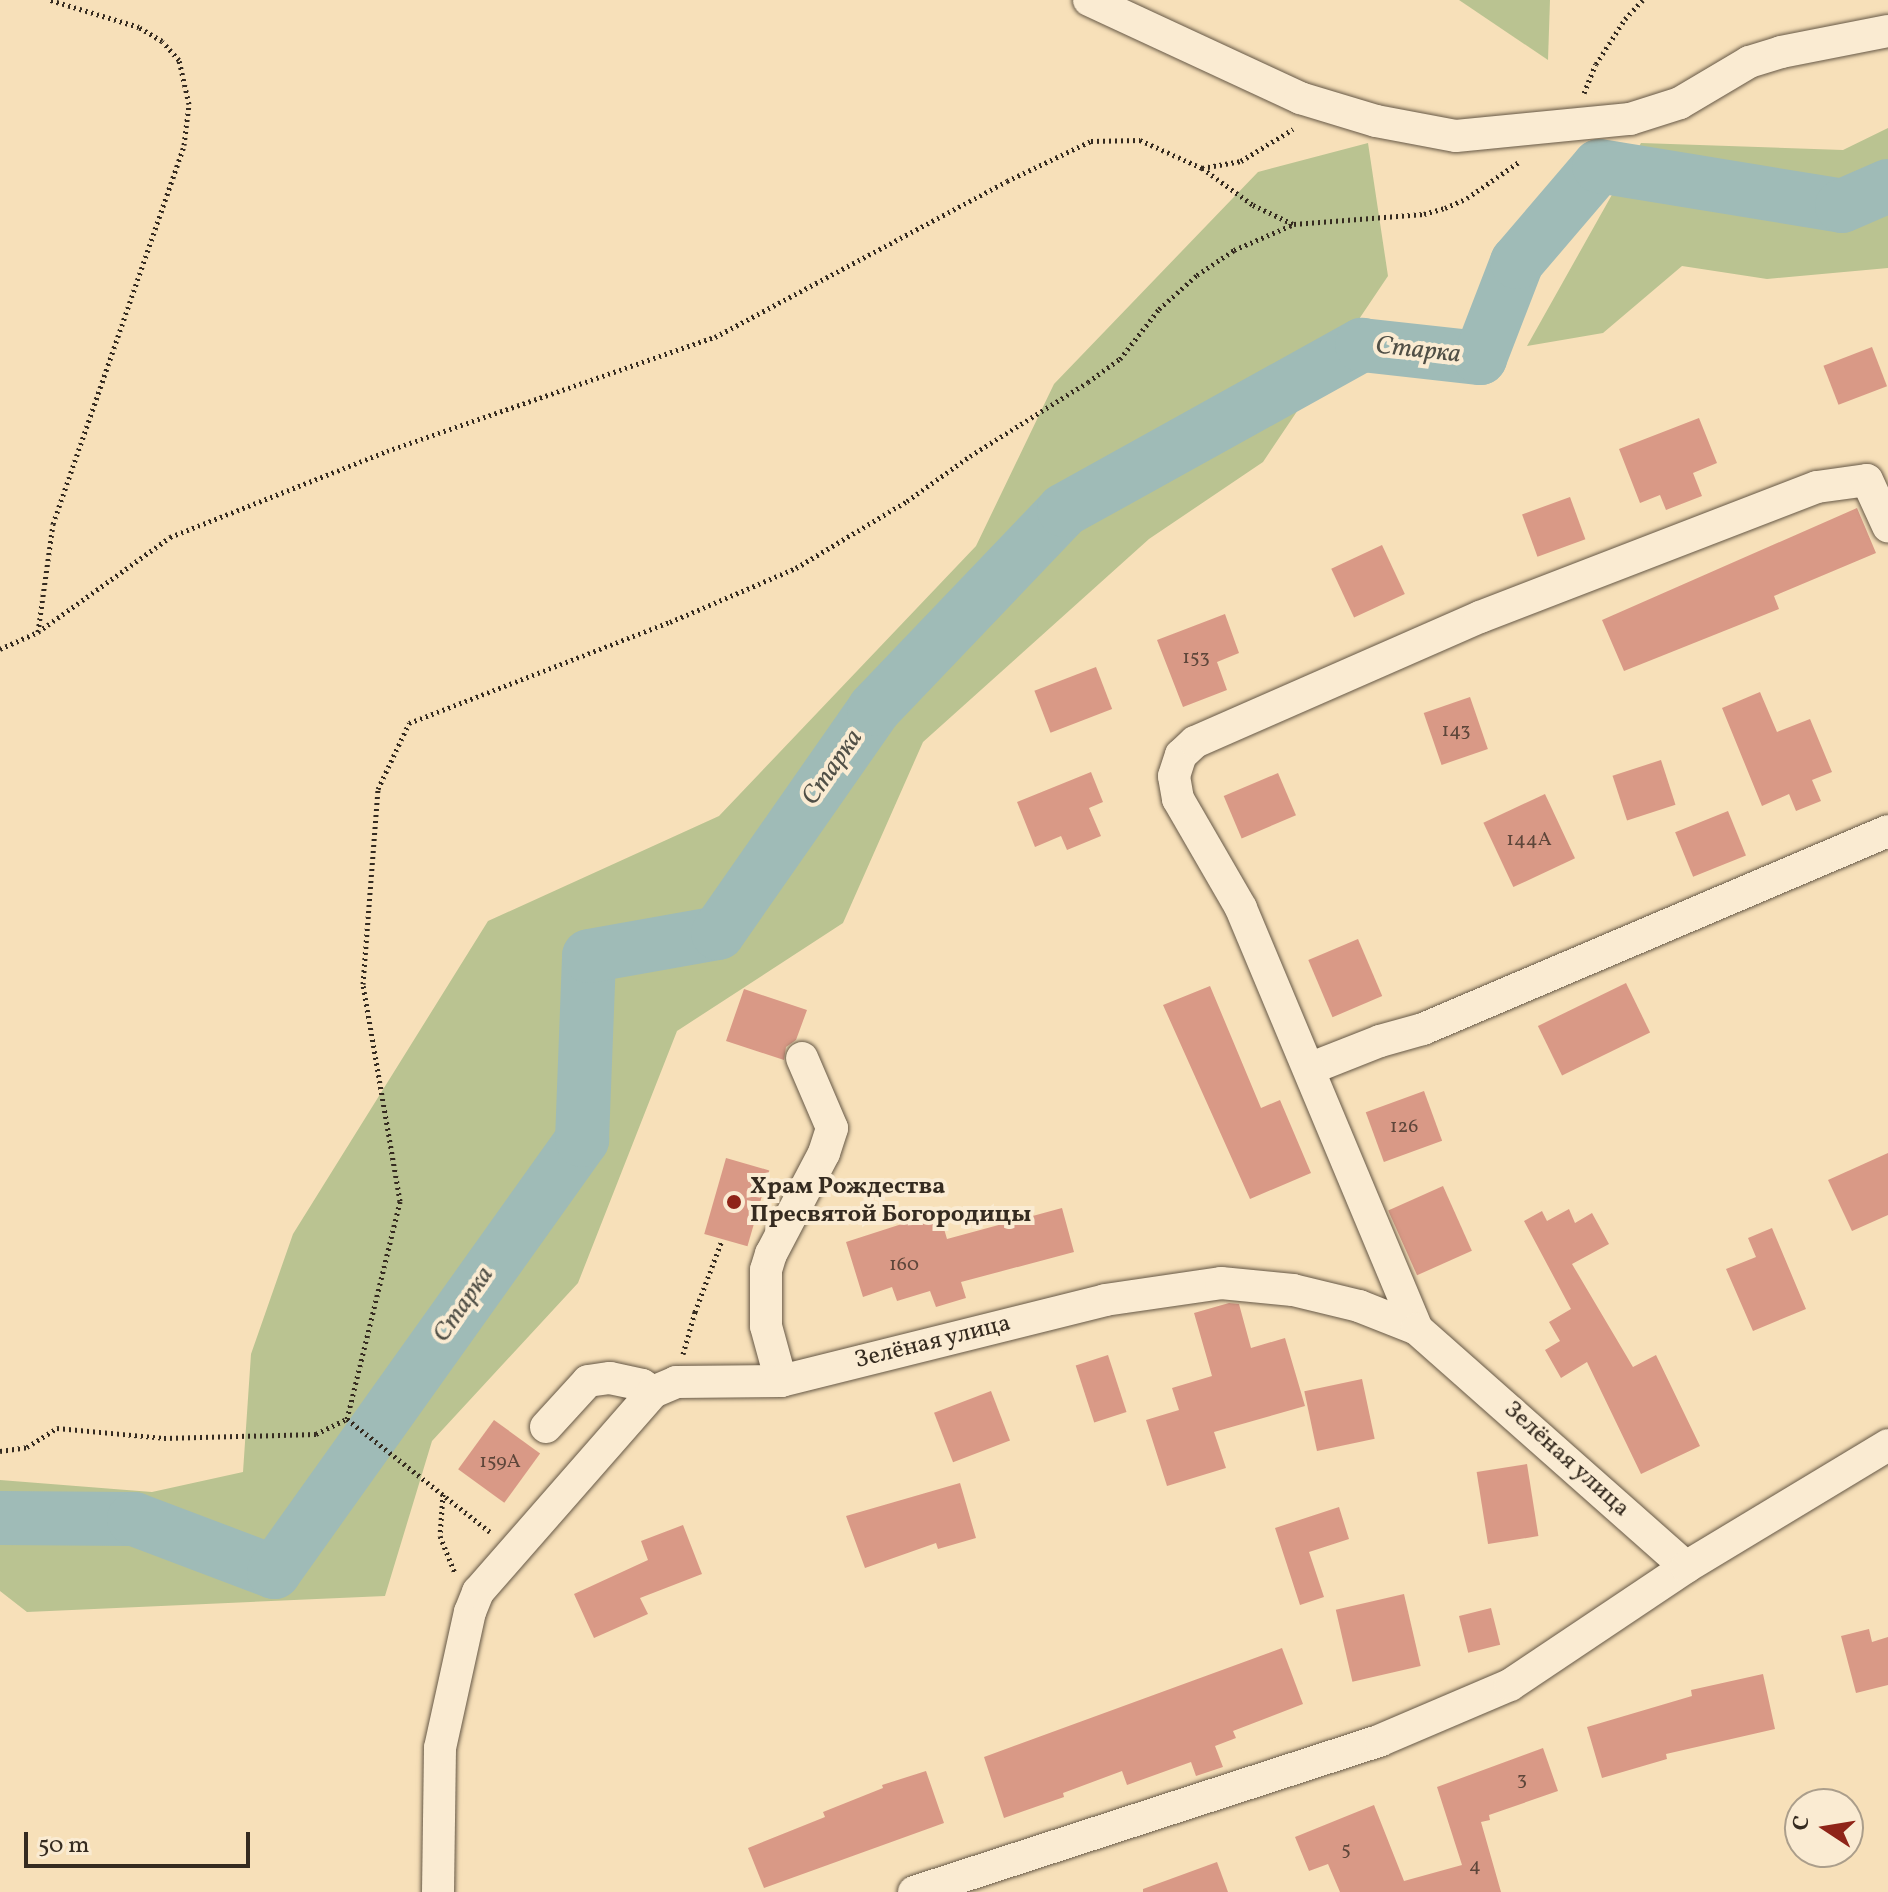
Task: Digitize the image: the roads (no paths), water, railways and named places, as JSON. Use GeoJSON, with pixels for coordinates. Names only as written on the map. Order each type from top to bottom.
{"type":"FeatureCollection","features":[{"type":"Feature","properties":{"kind":"street"},"geometry":{"type":"LineString","coordinates":[[1089,0],[1300,98],[1376,121],[1456,136],[1630,119],[1680,103],[1749,62],[1781,52],[1888,31]]}},
{"type":"Feature","properties":{"kind":"street"},"geometry":{"type":"LineString","coordinates":[[1417,1329],[1241,908],[1178,799],[1174,776],[1181,755],[1195,742],[1480,617],[1817,487],[1867,480],[1888,526]]}},
{"type":"Feature","properties":{"kind":"street"},"geometry":{"type":"LineString","coordinates":[[1309,1069],[1380,1041],[1423,1029],[1888,831]]}},
{"type":"Feature","properties":{"kind":"street"},"geometry":{"type":"LineString","coordinates":[[781,1381],[766,1326],[766,1270],[771,1254],[824,1153],[832,1128],[802,1058]]}},
{"type":"Feature","properties":{"kind":"street","name":"Зелёная улица"},"geometry":{"type":"LineString","coordinates":[[546,1427],[588,1381],[610,1378],[664,1387],[781,1381],[1105,1300],[1221,1283],[1293,1290],[1346,1303],[1417,1329],[1686,1567]]}},
{"type":"Feature","properties":{"kind":"street"},"geometry":{"type":"LineString","coordinates":[[438,1892],[440,1748],[470,1612],[478,1592],[664,1387]]}},
{"type":"Feature","properties":{"kind":"street"},"geometry":{"type":"LineString","coordinates":[[914,1892],[1396,1734],[1510,1685],[1686,1567],[1888,1445]]}},
{"type":"Feature","properties":{"kind":"waterway","name":"Старка"},"geometry":{"type":"LineString","coordinates":[[0,1518],[134,1519],[274,1572],[582,1140],[589,956],[718,933],[874,709],[1064,510],[1362,345],[1480,358],[1517,262],[1599,166],[1842,206],[1888,186]]}},
{"type":"Feature","properties":{"kind":"place","name":"Храм Рождества Пресвятой Богородицы"},"geometry":{"type":"Point","coordinates":[734,1202]}}]}
